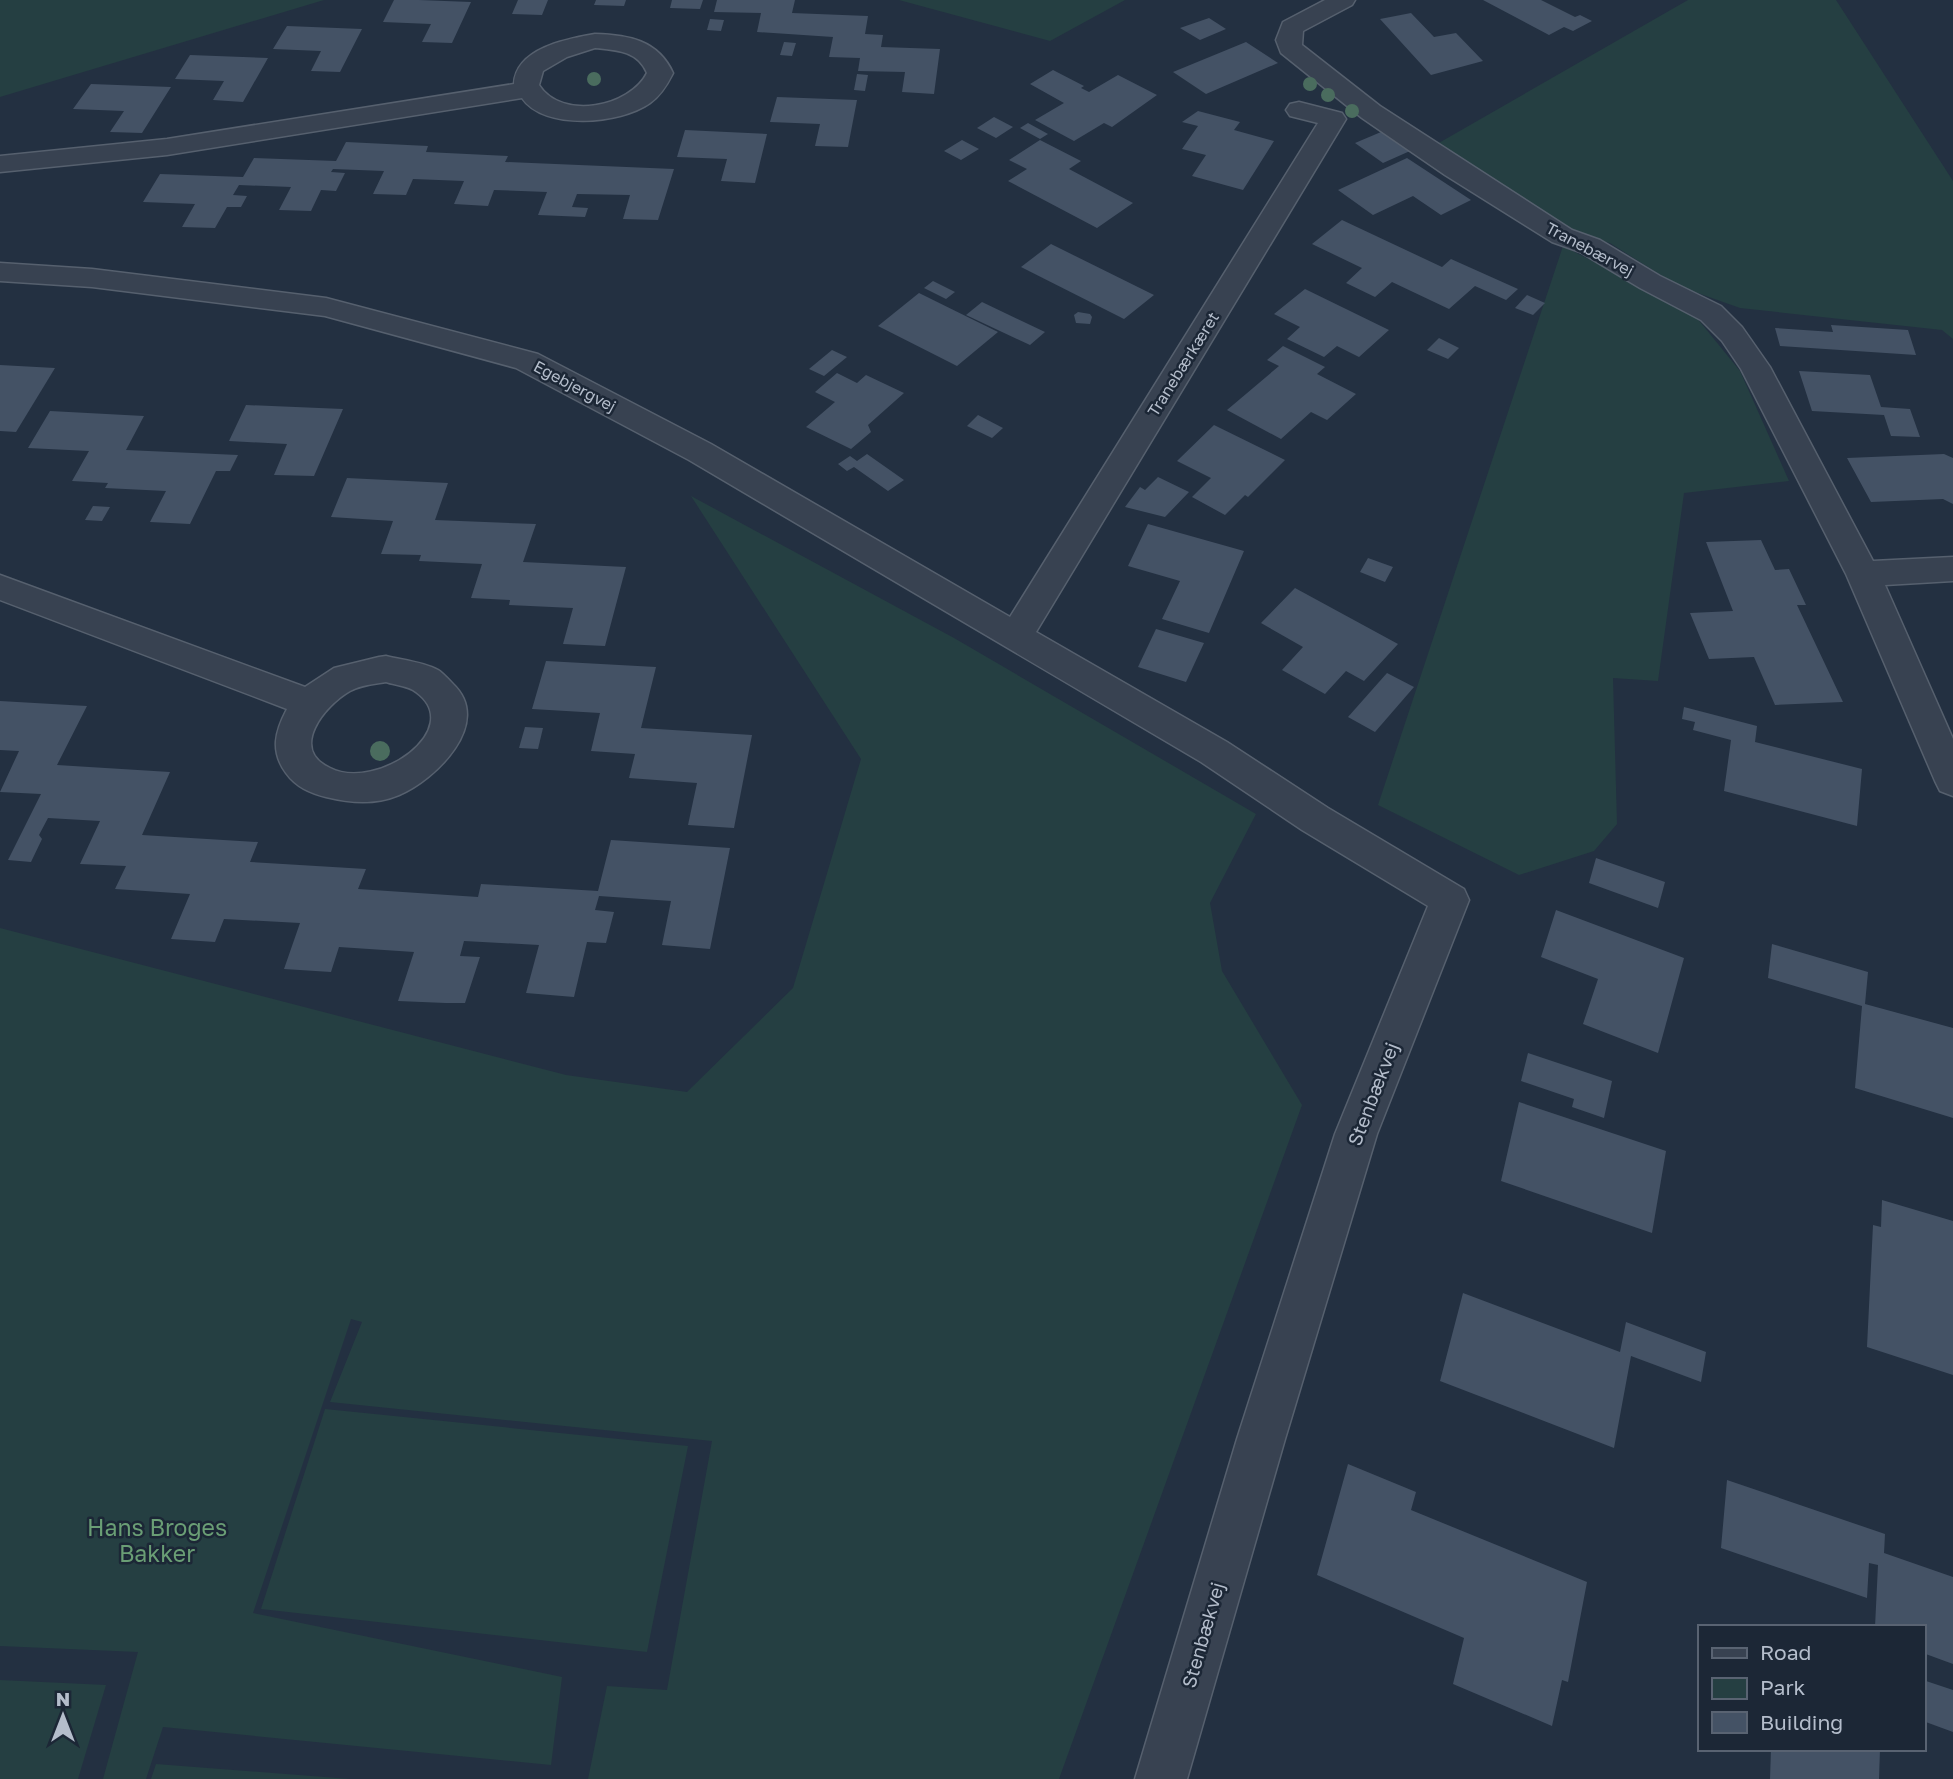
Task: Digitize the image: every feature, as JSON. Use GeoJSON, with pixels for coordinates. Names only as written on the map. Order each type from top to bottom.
{"type":"FeatureCollection","features":[{"type":"Feature","properties":{"kind":"street","name":"Tranebærvej"},"geometry":{"type":"LineString","coordinates":[[1343,0],[1292,27],[1288,40],[1290,48],[1371,112],[1455,169],[1562,236],[1590,246],[1650,282],[1711,313],[1732,334],[1755,367],[1863,574],[1953,781]]}},
{"type":"Feature","properties":{"kind":"street"},"geometry":{"type":"LineString","coordinates":[[587,42],[612,42],[641,49],[651,56],[660,73],[657,82],[639,99],[626,106],[592,113],[551,107],[535,98],[529,89],[527,80],[530,71],[538,62],[563,48],[587,42]]}},
{"type":"Feature","properties":{"kind":"street"},"geometry":{"type":"LineString","coordinates":[[0,164],[167,147],[529,89]]}},
{"type":"Feature","properties":{"kind":"street","name":"Tranebærkæret"},"geometry":{"type":"LineString","coordinates":[[1015,638],[1333,119],[1299,110]]}},
{"type":"Feature","properties":{"kind":"street","name":"Egebjergvej"},"geometry":{"type":"LineString","coordinates":[[0,272],[92,278],[326,307],[527,360],[700,452],[1015,638]]}},
{"type":"Feature","properties":{"kind":"street"},"geometry":{"type":"LineString","coordinates":[[1863,574],[1953,569]]}},
{"type":"Feature","properties":{"kind":"street"},"geometry":{"type":"LineString","coordinates":[[0,587],[309,704]]}},
{"type":"Feature","properties":{"kind":"street","name":"Stenbækvej"},"geometry":{"type":"LineString","coordinates":[[1015,638],[1214,752],[1315,818],[1450,900],[1356,1134],[1265,1426],[1161,1779]]}},
{"type":"Feature","properties":{"kind":"green space"},"geometry":{"type":"Polygon","coordinates":[[[0,0],[324,0],[0,97],[0,0]]]}},
{"type":"Feature","properties":{"kind":"green space"},"geometry":{"type":"Polygon","coordinates":[[[899,0],[1125,0],[1050,41],[899,0]]]}},
{"type":"Feature","properties":{"kind":"green space"},"geometry":{"type":"Polygon","coordinates":[[[1688,0],[1836,0],[1953,181],[1953,339],[1942,330],[1740,308],[1678,286],[1610,243],[1577,235],[1437,144],[1688,0]]]}},
{"type":"Feature","properties":{"kind":"green space"},"geometry":{"type":"Polygon","coordinates":[[[1563,246],[1692,312],[1740,371],[1789,481],[1684,493],[1658,681],[1613,678],[1617,824],[1594,851],[1519,875],[1378,805],[1563,246]]]}},
{"type":"Feature","properties":{"kind":"green space","name":"Hans Broges Bakker"},"geometry":{"type":"Polygon","coordinates":[[[691,496],[954,638],[1256,814],[1210,903],[1222,971],[1302,1105],[1059,1779],[588,1779],[607,1686],[667,1690],[712,1441],[330,1402],[362,1322],[351,1319],[253,1613],[562,1677],[551,1765],[163,1727],[146,1779],[103,1779],[138,1652],[0,1646],[0,928],[566,1075],[687,1092],[793,988],[861,759],[691,496]]]}},
{"type":"Feature","properties":{"kind":"green space"},"geometry":{"type":"Polygon","coordinates":[[[325,1409],[688,1446],[647,1652],[261,1609],[325,1409]]]}},
{"type":"Feature","properties":{"kind":"green space"},"geometry":{"type":"Polygon","coordinates":[[[0,1680],[106,1685],[78,1779],[0,1779],[0,1680]]]}},
{"type":"Feature","properties":{"kind":"green space"},"geometry":{"type":"Polygon","coordinates":[[[156,1764],[350,1779],[151,1779],[156,1764]]]}},
{"type":"Feature","properties":{"kind":"building"},"geometry":{"type":"Polygon","coordinates":[[[394,0],[471,2],[452,43],[422,42],[431,24],[383,22],[394,0]]]}},
{"type":"Feature","properties":{"kind":"building"},"geometry":{"type":"Polygon","coordinates":[[[518,0],[548,0],[542,15],[512,14],[518,0]]]}},
{"type":"Feature","properties":{"kind":"building"},"geometry":{"type":"Polygon","coordinates":[[[596,0],[626,0],[624,6],[594,5],[596,0]]]}},
{"type":"Feature","properties":{"kind":"building"},"geometry":{"type":"Polygon","coordinates":[[[672,0],[703,0],[700,9],[670,8],[672,0]]]}},
{"type":"Feature","properties":{"kind":"building"},"geometry":{"type":"Polygon","coordinates":[[[717,0],[795,0],[792,13],[868,16],[865,34],[883,35],[881,47],[940,49],[934,94],[902,92],[905,72],[858,71],[860,58],[829,57],[833,37],[757,32],[761,13],[714,12],[717,0]]]}},
{"type":"Feature","properties":{"kind":"building"},"geometry":{"type":"Polygon","coordinates":[[[1483,0],[1541,0],[1575,17],[1580,15],[1592,21],[1573,31],[1564,27],[1549,35],[1483,0]]]}},
{"type":"Feature","properties":{"kind":"building"},"geometry":{"type":"Polygon","coordinates":[[[1411,13],[1434,37],[1456,33],[1483,61],[1431,75],[1380,19],[1411,13]]]}},
{"type":"Feature","properties":{"kind":"building"},"geometry":{"type":"Polygon","coordinates":[[[1209,18],[1226,29],[1200,40],[1180,28],[1209,18]]]}},
{"type":"Feature","properties":{"kind":"building"},"geometry":{"type":"Polygon","coordinates":[[[710,19],[724,20],[721,31],[707,30],[710,19]]]}},
{"type":"Feature","properties":{"kind":"building"},"geometry":{"type":"Polygon","coordinates":[[[287,26],[362,29],[340,72],[311,71],[321,51],[273,49],[287,26]]]}},
{"type":"Feature","properties":{"kind":"building"},"geometry":{"type":"Polygon","coordinates":[[[784,42],[796,43],[792,56],[780,55],[784,42]]]}},
{"type":"Feature","properties":{"kind":"building"},"geometry":{"type":"Polygon","coordinates":[[[1246,42],[1278,63],[1206,94],[1173,72],[1246,42]]]}},
{"type":"Feature","properties":{"kind":"building"},"geometry":{"type":"Polygon","coordinates":[[[190,55],[268,58],[243,102],[213,100],[224,81],[175,79],[190,55]]]}},
{"type":"Feature","properties":{"kind":"building"},"geometry":{"type":"Polygon","coordinates":[[[1053,70],[1084,86],[1081,88],[1089,92],[1118,75],[1157,95],[1112,127],[1104,123],[1074,141],[1035,120],[1064,103],[1030,84],[1053,70]]]}},
{"type":"Feature","properties":{"kind":"building"},"geometry":{"type":"Polygon","coordinates":[[[857,74],[868,75],[865,91],[854,90],[857,74]]]}},
{"type":"Feature","properties":{"kind":"building"},"geometry":{"type":"Polygon","coordinates":[[[91,84],[171,87],[142,133],[110,132],[124,111],[73,109],[91,84]]]}},
{"type":"Feature","properties":{"kind":"building"},"geometry":{"type":"Polygon","coordinates":[[[777,97],[857,100],[848,147],[815,146],[820,124],[770,122],[777,97]]]}},
{"type":"Feature","properties":{"kind":"building"},"geometry":{"type":"Polygon","coordinates":[[[1198,111],[1240,122],[1234,130],[1274,141],[1243,190],[1192,176],[1206,155],[1182,149],[1198,126],[1182,122],[1198,111]]]}},
{"type":"Feature","properties":{"kind":"building"},"geometry":{"type":"Polygon","coordinates":[[[994,117],[1013,127],[996,138],[977,128],[994,117]]]}},
{"type":"Feature","properties":{"kind":"building"},"geometry":{"type":"Polygon","coordinates":[[[1028,123],[1048,134],[1040,139],[1020,128],[1028,123]]]}},
{"type":"Feature","properties":{"kind":"building"},"geometry":{"type":"Polygon","coordinates":[[[685,130],[767,134],[755,183],[721,181],[727,159],[677,157],[685,130]]]}},
{"type":"Feature","properties":{"kind":"building"},"geometry":{"type":"Polygon","coordinates":[[[1381,132],[1410,151],[1383,163],[1355,143],[1381,132]]]}},
{"type":"Feature","properties":{"kind":"building"},"geometry":{"type":"Polygon","coordinates":[[[962,140],[979,149],[961,160],[944,151],[962,140]]]}},
{"type":"Feature","properties":{"kind":"building"},"geometry":{"type":"Polygon","coordinates":[[[1040,140],[1081,161],[1069,169],[1133,203],[1097,228],[1008,181],[1027,169],[1009,160],[1040,140]]]}},
{"type":"Feature","properties":{"kind":"building"},"geometry":{"type":"Polygon","coordinates":[[[346,142],[428,146],[426,152],[508,156],[505,162],[674,169],[658,220],[623,219],[630,195],[577,194],[572,207],[588,208],[585,217],[538,215],[547,192],[494,190],[488,206],[454,204],[464,181],[413,179],[406,195],[373,194],[384,171],[333,169],[331,172],[345,173],[336,191],[321,190],[311,211],[279,210],[291,187],[239,185],[233,195],[247,196],[241,207],[227,207],[215,228],[182,227],[195,204],[143,202],[160,174],[243,177],[254,158],[336,161],[346,142]]]}},
{"type":"Feature","properties":{"kind":"building"},"geometry":{"type":"Polygon","coordinates":[[[1407,158],[1471,200],[1441,215],[1413,196],[1373,215],[1338,190],[1407,158]]]}},
{"type":"Feature","properties":{"kind":"building"},"geometry":{"type":"Polygon","coordinates":[[[1342,220],[1442,267],[1451,259],[1518,289],[1506,300],[1475,286],[1449,309],[1392,282],[1375,297],[1346,283],[1362,268],[1312,244],[1342,220]]]}},
{"type":"Feature","properties":{"kind":"building"},"geometry":{"type":"Polygon","coordinates":[[[1051,244],[1154,295],[1124,319],[1021,267],[1051,244]]]}},
{"type":"Feature","properties":{"kind":"building"},"geometry":{"type":"Polygon","coordinates":[[[933,281],[955,292],[946,299],[924,288],[933,281]]]}},
{"type":"Feature","properties":{"kind":"building"},"geometry":{"type":"Polygon","coordinates":[[[1305,289],[1389,330],[1359,357],[1337,346],[1324,357],[1287,339],[1300,327],[1274,314],[1305,289]]]}},
{"type":"Feature","properties":{"kind":"building"},"geometry":{"type":"Polygon","coordinates":[[[919,293],[998,332],[957,366],[878,326],[919,293]]]}},
{"type":"Feature","properties":{"kind":"building"},"geometry":{"type":"Polygon","coordinates":[[[1527,295],[1545,303],[1533,315],[1515,308],[1527,295]]]}},
{"type":"Feature","properties":{"kind":"building"},"geometry":{"type":"Polygon","coordinates":[[[982,302],[1045,332],[1030,345],[966,315],[982,302]]]}},
{"type":"Feature","properties":{"kind":"building"},"geometry":{"type":"Polygon","coordinates":[[[1078,312],[1090,314],[1090,324],[1076,323],[1074,315],[1078,312]]]}},
{"type":"Feature","properties":{"kind":"building"},"geometry":{"type":"Polygon","coordinates":[[[1831,325],[1908,330],[1916,355],[1780,346],[1775,328],[1833,332],[1831,325]]]}},
{"type":"Feature","properties":{"kind":"building"},"geometry":{"type":"Polygon","coordinates":[[[1439,338],[1459,348],[1448,359],[1427,350],[1439,338]]]}},
{"type":"Feature","properties":{"kind":"building"},"geometry":{"type":"Polygon","coordinates":[[[1283,346],[1325,367],[1317,374],[1356,394],[1327,420],[1311,412],[1281,439],[1227,410],[1279,366],[1267,360],[1283,346]]]}},
{"type":"Feature","properties":{"kind":"building"},"geometry":{"type":"Polygon","coordinates":[[[832,350],[847,357],[824,376],[809,369],[832,350]]]}},
{"type":"Feature","properties":{"kind":"building"},"geometry":{"type":"Polygon","coordinates":[[[0,365],[55,368],[16,432],[0,431],[0,365]]]}},
{"type":"Feature","properties":{"kind":"building"},"geometry":{"type":"Polygon","coordinates":[[[1799,371],[1870,375],[1881,407],[1910,409],[1920,437],[1891,436],[1884,415],[1812,411],[1799,371]]]}},
{"type":"Feature","properties":{"kind":"building"},"geometry":{"type":"Polygon","coordinates":[[[837,373],[857,383],[866,375],[904,393],[868,425],[871,432],[851,449],[806,427],[835,402],[815,392],[837,373]]]}},
{"type":"Feature","properties":{"kind":"building"},"geometry":{"type":"Polygon","coordinates":[[[246,405],[343,409],[314,476],[274,475],[287,444],[229,441],[246,405]]]}},
{"type":"Feature","properties":{"kind":"building"},"geometry":{"type":"Polygon","coordinates":[[[50,411],[144,416],[126,450],[238,455],[230,471],[216,471],[190,524],[150,522],[166,491],[105,488],[108,483],[72,481],[89,451],[28,448],[50,411]]]}},
{"type":"Feature","properties":{"kind":"building"},"geometry":{"type":"Polygon","coordinates":[[[978,415],[1003,428],[992,438],[967,426],[978,415]]]}},
{"type":"Feature","properties":{"kind":"building"},"geometry":{"type":"Polygon","coordinates":[[[1214,425],[1285,460],[1248,497],[1245,495],[1225,515],[1192,497],[1211,478],[1177,461],[1214,425]]]}},
{"type":"Feature","properties":{"kind":"building"},"geometry":{"type":"Polygon","coordinates":[[[867,454],[904,480],[888,491],[854,467],[847,471],[838,464],[850,456],[857,461],[867,454]]]}},
{"type":"Feature","properties":{"kind":"building"},"geometry":{"type":"Polygon","coordinates":[[[1944,454],[1953,458],[1953,504],[1943,499],[1871,502],[1847,458],[1944,454]]]}},
{"type":"Feature","properties":{"kind":"building"},"geometry":{"type":"Polygon","coordinates":[[[1158,477],[1189,492],[1165,517],[1125,507],[1140,487],[1145,490],[1158,477]]]}},
{"type":"Feature","properties":{"kind":"building"},"geometry":{"type":"Polygon","coordinates":[[[347,478],[448,483],[435,520],[536,524],[523,562],[626,567],[605,646],[563,644],[573,608],[509,605],[510,600],[471,598],[482,564],[419,561],[421,555],[381,554],[393,521],[331,517],[347,478]]]}},
{"type":"Feature","properties":{"kind":"building"},"geometry":{"type":"Polygon","coordinates":[[[93,506],[110,507],[102,521],[85,520],[93,506]]]}},
{"type":"Feature","properties":{"kind":"building"},"geometry":{"type":"Polygon","coordinates":[[[1148,524],[1244,551],[1209,633],[1162,619],[1180,581],[1128,566],[1148,524]]]}},
{"type":"Feature","properties":{"kind":"building"},"geometry":{"type":"Polygon","coordinates":[[[1761,540],[1775,570],[1789,569],[1806,605],[1797,605],[1843,702],[1775,705],[1754,657],[1709,659],[1690,613],[1733,611],[1706,542],[1761,540]]]}},
{"type":"Feature","properties":{"kind":"building"},"geometry":{"type":"Polygon","coordinates":[[[1368,558],[1393,567],[1385,582],[1360,572],[1368,558]]]}},
{"type":"Feature","properties":{"kind":"building"},"geometry":{"type":"Polygon","coordinates":[[[1295,588],[1398,644],[1364,681],[1346,671],[1325,694],[1282,670],[1303,647],[1261,623],[1295,588]]]}},
{"type":"Feature","properties":{"kind":"building"},"geometry":{"type":"Polygon","coordinates":[[[1156,629],[1204,643],[1186,682],[1138,667],[1156,629]]]}},
{"type":"Feature","properties":{"kind":"building"},"geometry":{"type":"Polygon","coordinates":[[[546,661],[656,667],[641,728],[752,735],[734,828],[688,825],[697,783],[629,778],[635,754],[591,751],[600,713],[532,709],[546,661]]]}},
{"type":"Feature","properties":{"kind":"building"},"geometry":{"type":"Polygon","coordinates":[[[1387,673],[1414,687],[1375,732],[1348,717],[1387,673]]]}},
{"type":"Feature","properties":{"kind":"building"},"geometry":{"type":"Polygon","coordinates":[[[0,701],[87,706],[57,765],[170,772],[142,835],[258,842],[250,862],[366,869],[358,889],[478,897],[481,884],[598,891],[611,840],[730,848],[710,949],[662,945],[671,901],[599,896],[595,910],[614,912],[606,943],[587,942],[574,997],[526,993],[539,945],[464,941],[460,956],[480,957],[465,1003],[446,1003],[398,1001],[414,952],[339,947],[331,972],[284,969],[300,923],[224,919],[215,942],[171,939],[190,894],[115,889],[126,866],[80,864],[100,821],[48,818],[39,835],[42,839],[31,862],[8,860],[41,794],[0,792],[19,751],[0,750],[0,701]]]}},
{"type":"Feature","properties":{"kind":"building"},"geometry":{"type":"Polygon","coordinates":[[[1684,707],[1757,726],[1755,742],[1862,769],[1857,826],[1724,791],[1731,740],[1693,730],[1695,722],[1682,719],[1684,707]]]}},
{"type":"Feature","properties":{"kind":"building"},"geometry":{"type":"Polygon","coordinates":[[[525,727],[543,728],[538,749],[519,748],[525,727]]]}},
{"type":"Feature","properties":{"kind":"building"},"geometry":{"type":"Polygon","coordinates":[[[1596,858],[1665,882],[1658,908],[1589,883],[1596,858]]]}},
{"type":"Feature","properties":{"kind":"building"},"geometry":{"type":"Polygon","coordinates":[[[1556,910],[1684,958],[1658,1053],[1583,1024],[1598,979],[1541,957],[1556,910]]]}},
{"type":"Feature","properties":{"kind":"building"},"geometry":{"type":"Polygon","coordinates":[[[1772,944],[1868,972],[1865,1004],[1953,1028],[1953,1118],[1855,1088],[1862,1006],[1768,978],[1772,944]]]}},
{"type":"Feature","properties":{"kind":"building"},"geometry":{"type":"Polygon","coordinates":[[[1528,1053],[1612,1081],[1604,1118],[1572,1107],[1574,1099],[1521,1081],[1528,1053]]]}},
{"type":"Feature","properties":{"kind":"building"},"geometry":{"type":"Polygon","coordinates":[[[1519,1102],[1666,1151],[1652,1233],[1501,1181],[1519,1102]]]}},
{"type":"Feature","properties":{"kind":"building"},"geometry":{"type":"Polygon","coordinates":[[[1882,1200],[1953,1221],[1953,1375],[1867,1347],[1873,1225],[1881,1227],[1882,1200]]]}},
{"type":"Feature","properties":{"kind":"building"},"geometry":{"type":"Polygon","coordinates":[[[1463,1293],[1620,1352],[1626,1322],[1706,1352],[1701,1382],[1631,1356],[1614,1448],[1440,1381],[1463,1293]]]}},
{"type":"Feature","properties":{"kind":"building"},"geometry":{"type":"Polygon","coordinates":[[[1348,1464],[1416,1492],[1411,1510],[1587,1582],[1568,1682],[1562,1680],[1552,1726],[1453,1684],[1464,1638],[1317,1575],[1348,1464]]]}},
{"type":"Feature","properties":{"kind":"building"},"geometry":{"type":"Polygon","coordinates":[[[1727,1480],[1885,1534],[1884,1553],[1953,1577],[1953,1664],[1925,1654],[1925,1625],[1875,1625],[1878,1565],[1869,1563],[1867,1598],[1721,1548],[1727,1480]]]}},
{"type":"Feature","properties":{"kind":"building"},"geometry":{"type":"Polygon","coordinates":[[[1925,1681],[1953,1690],[1953,1732],[1925,1722],[1925,1681]]]}},
{"type":"Feature","properties":{"kind":"building"},"geometry":{"type":"Polygon","coordinates":[[[1771,1751],[1880,1751],[1879,1779],[1770,1779],[1771,1751]]]}}]}
